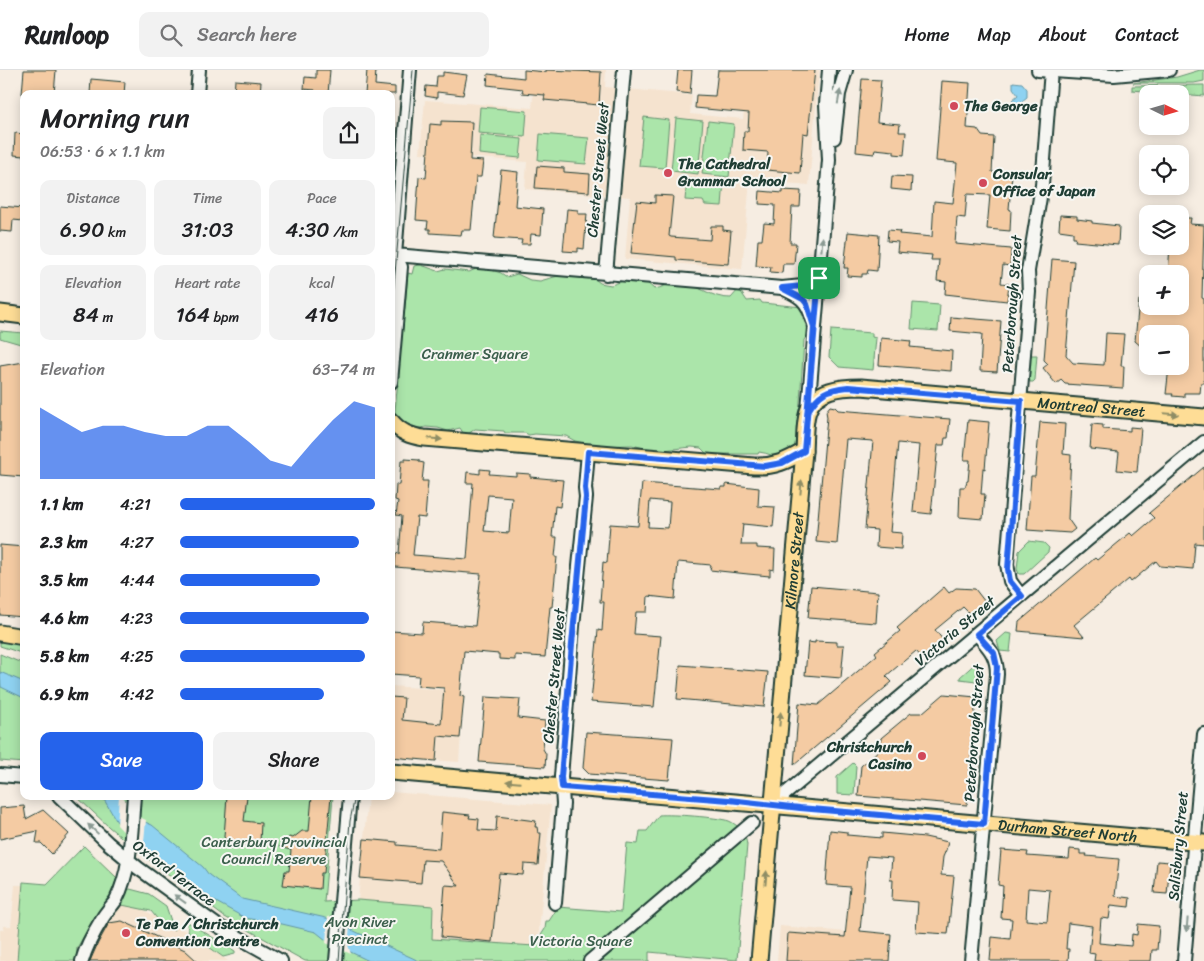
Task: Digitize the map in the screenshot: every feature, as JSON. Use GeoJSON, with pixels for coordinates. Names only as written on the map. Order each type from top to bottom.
{"type":"FeatureCollection","features":[{"type":"Feature","properties":{"kind":"main road"},"geometry":{"type":"LineString","coordinates":[[0,314],[20,316]]}},
{"type":"Feature","properties":{"kind":"main road","name":"Montreal Street"},"geometry":{"type":"LineString","coordinates":[[808,411],[819,396],[836,388],[848,387],[1204,417]]}},
{"type":"Feature","properties":{"kind":"main road","name":"Kilmore Street"},"geometry":{"type":"LineString","coordinates":[[759,961],[808,411]]}},
{"type":"Feature","properties":{"kind":"main road"},"geometry":{"type":"LineString","coordinates":[[395,425],[402,431],[418,437],[765,466],[782,463],[804,451]]}},
{"type":"Feature","properties":{"kind":"main road"},"geometry":{"type":"LineString","coordinates":[[1,632],[20,636]]}},
{"type":"Feature","properties":{"kind":"main road","name":"Durham Street North"},"geometry":{"type":"LineString","coordinates":[[395,772],[1199,842]]}},
{"type":"Feature","properties":{"kind":"street"},"geometry":{"type":"LineString","coordinates":[[196,90],[198,70]]}},
{"type":"Feature","properties":{"kind":"street"},"geometry":{"type":"LineString","coordinates":[[395,238],[410,70]]}},
{"type":"Feature","properties":{"kind":"street","name":"Chester Street West"},"geometry":{"type":"LineString","coordinates":[[606,274],[624,70]]}},
{"type":"Feature","properties":{"kind":"street","name":"Kilmore Street"},"geometry":{"type":"LineString","coordinates":[[808,411],[829,160],[826,104],[829,70]]}},
{"type":"Feature","properties":{"kind":"street","name":"Kilmore Street"},"geometry":{"type":"LineString","coordinates":[[829,160],[833,146],[839,94],[846,70]]}},
{"type":"Feature","properties":{"kind":"street"},"geometry":{"type":"LineString","coordinates":[[1038,70],[1114,75],[1169,70]]}},
{"type":"Feature","properties":{"kind":"street","name":"Peterborough Street"},"geometry":{"type":"LineString","coordinates":[[1022,596],[1010,581],[1008,569],[1029,292],[1028,271],[1042,185],[1051,70]]}},
{"type":"Feature","properties":{"kind":"street"},"geometry":{"type":"LineString","coordinates":[[395,260],[782,288],[803,286],[819,278]]}},
{"type":"Feature","properties":{"kind":"street"},"geometry":{"type":"LineString","coordinates":[[395,262],[401,267],[395,336]]}},
{"type":"Feature","properties":{"kind":"street"},"geometry":{"type":"LineString","coordinates":[[782,288],[803,299],[807,304],[814,327]]}},
{"type":"Feature","properties":{"kind":"street","name":"Victoria Street"},"geometry":{"type":"LineString","coordinates":[[772,805],[1204,442]]}},
{"type":"Feature","properties":{"kind":"street","name":"Chester Street West"},"geometry":{"type":"LineString","coordinates":[[555,903],[563,804],[561,777],[586,497],[588,452]]}},
{"type":"Feature","properties":{"kind":"street","name":"Peterborough Street"},"geometry":{"type":"LineString","coordinates":[[971,961],[997,667],[994,653],[977,634]]}},
{"type":"Feature","properties":{"kind":"street","name":"Salisbury Street"},"geometry":{"type":"LineString","coordinates":[[1184,961],[1199,842],[1204,734]]}},
{"type":"Feature","properties":{"kind":"street"},"geometry":{"type":"LineString","coordinates":[[0,774],[20,776]]}},
{"type":"Feature","properties":{"kind":"street","name":"Oxford Terrace"},"geometry":{"type":"LineString","coordinates":[[63,800],[128,861],[218,926],[281,961]]}},
{"type":"Feature","properties":{"kind":"street"},"geometry":{"type":"LineString","coordinates":[[336,959],[350,800]]}},
{"type":"Feature","properties":{"kind":"street"},"geometry":{"type":"LineString","coordinates":[[82,961],[85,950],[115,900],[123,882],[128,861],[134,801]]}},
{"type":"Feature","properties":{"kind":"street"},"geometry":{"type":"LineString","coordinates":[[590,961],[752,823]]}},
{"type":"Feature","properties":{"kind":"shaded area","name":"The Cathedral Grammar School"},"geometry":{"type":"Polygon","coordinates":[[[536,70],[606,70],[605,87],[692,95],[690,114],[743,119],[748,70],[819,70],[809,185],[750,180],[742,269],[625,259],[630,197],[525,189],[527,162],[420,153],[425,100],[532,108],[536,70]]]}},
{"type":"Feature","properties":{"kind":"shaded area"},"geometry":{"type":"Polygon","coordinates":[[[395,686],[464,691],[459,762],[395,757],[395,686]]]}},
{"type":"Feature","properties":{"kind":"shaded area"},"geometry":{"type":"Polygon","coordinates":[[[395,792],[551,805],[538,941],[535,946],[432,939],[358,900],[368,800],[395,800],[395,792]]]}},
{"type":"Feature","properties":{"kind":"shaded area"},"geometry":{"type":"Polygon","coordinates":[[[84,846],[123,882],[123,898],[165,922],[167,921],[189,933],[228,961],[0,961],[0,930],[3,930],[4,926],[11,926],[15,885],[23,885],[23,882],[47,884],[84,846]]]}},
{"type":"Feature","properties":{"kind":"shaded area"},"geometry":{"type":"Polygon","coordinates":[[[780,926],[869,934],[866,961],[777,961],[780,926]]]}},
{"type":"Feature","properties":{"kind":"green space"},"geometry":{"type":"Polygon","coordinates":[[[1204,70],[1204,81],[1194,83],[1133,83],[1177,77],[1204,70]]]}},
{"type":"Feature","properties":{"kind":"green space"},"geometry":{"type":"Polygon","coordinates":[[[1189,85],[1204,85],[1204,96],[1189,95],[1189,85]]]}},
{"type":"Feature","properties":{"kind":"green space"},"geometry":{"type":"Polygon","coordinates":[[[1132,86],[1139,86],[1139,91],[1132,90],[1132,86]]]}},
{"type":"Feature","properties":{"kind":"green space"},"geometry":{"type":"Polygon","coordinates":[[[480,107],[527,111],[525,137],[478,133],[480,107]]]}},
{"type":"Feature","properties":{"kind":"green space"},"geometry":{"type":"Polygon","coordinates":[[[644,117],[669,120],[665,168],[639,166],[644,117]]]}},
{"type":"Feature","properties":{"kind":"green space"},"geometry":{"type":"Polygon","coordinates":[[[676,118],[703,121],[698,174],[671,171],[676,118]]]}},
{"type":"Feature","properties":{"kind":"green space"},"geometry":{"type":"Polygon","coordinates":[[[708,121],[734,124],[729,177],[702,174],[708,121]]]}},
{"type":"Feature","properties":{"kind":"green space"},"geometry":{"type":"Polygon","coordinates":[[[540,134],[589,138],[586,164],[538,160],[540,134]]]}},
{"type":"Feature","properties":{"kind":"green space"},"geometry":{"type":"Polygon","coordinates":[[[480,135],[522,139],[520,158],[479,154],[480,135]]]}},
{"type":"Feature","properties":{"kind":"green space"},"geometry":{"type":"Polygon","coordinates":[[[687,179],[724,181],[722,206],[705,205],[703,201],[685,200],[687,179]]]}},
{"type":"Feature","properties":{"kind":"green space","name":"Cranmer Square"},"geometry":{"type":"Polygon","coordinates":[[[421,265],[438,271],[445,269],[469,272],[478,268],[488,269],[507,277],[517,274],[530,280],[540,281],[565,274],[574,277],[591,276],[600,283],[611,285],[629,279],[646,282],[654,289],[674,283],[684,283],[724,298],[731,298],[739,289],[747,301],[760,300],[762,303],[802,307],[803,318],[809,333],[804,340],[798,432],[793,452],[785,459],[759,452],[758,454],[707,454],[701,448],[692,447],[663,450],[632,445],[597,446],[575,441],[566,436],[529,435],[525,433],[505,433],[504,431],[475,429],[465,436],[460,428],[448,431],[426,427],[411,430],[398,425],[395,411],[408,273],[412,274],[414,266],[421,265]]]}},
{"type":"Feature","properties":{"kind":"green space"},"geometry":{"type":"Polygon","coordinates":[[[913,303],[940,305],[938,331],[911,329],[913,303]]]}},
{"type":"Feature","properties":{"kind":"green space"},"geometry":{"type":"Polygon","coordinates":[[[831,330],[872,333],[872,337],[876,338],[873,370],[839,367],[829,357],[831,330]]]}},
{"type":"Feature","properties":{"kind":"green space"},"geometry":{"type":"Polygon","coordinates":[[[0,331],[20,333],[20,344],[0,338],[0,331]]]}},
{"type":"Feature","properties":{"kind":"green space"},"geometry":{"type":"Polygon","coordinates":[[[1030,355],[1037,355],[1035,380],[1033,382],[1030,382],[1029,376],[1030,355]]]}},
{"type":"Feature","properties":{"kind":"green space"},"geometry":{"type":"Polygon","coordinates":[[[1029,541],[1044,543],[1049,548],[1048,552],[1024,574],[1019,574],[1017,569],[1019,551],[1029,541]]]}},
{"type":"Feature","properties":{"kind":"green space"},"geometry":{"type":"Polygon","coordinates":[[[1006,633],[1012,634],[1010,652],[1000,651],[997,641],[1006,633]]]}},
{"type":"Feature","properties":{"kind":"green space"},"geometry":{"type":"Polygon","coordinates":[[[0,640],[20,642],[20,653],[0,646],[0,640]]]}},
{"type":"Feature","properties":{"kind":"green space"},"geometry":{"type":"Polygon","coordinates":[[[0,654],[20,662],[20,763],[0,761],[0,654]]]}},
{"type":"Feature","properties":{"kind":"green space"},"geometry":{"type":"Polygon","coordinates":[[[978,661],[976,681],[960,679],[960,677],[978,661]]]}},
{"type":"Feature","properties":{"kind":"green space"},"geometry":{"type":"Polygon","coordinates":[[[853,763],[856,766],[854,795],[837,794],[837,777],[853,763]]]}},
{"type":"Feature","properties":{"kind":"green space"},"geometry":{"type":"Polygon","coordinates":[[[80,800],[333,800],[324,902],[358,900],[433,906],[432,939],[534,946],[545,929],[546,921],[549,921],[558,907],[621,912],[627,843],[638,844],[640,831],[647,831],[659,815],[715,818],[729,821],[736,825],[745,838],[747,845],[737,960],[649,952],[649,961],[305,961],[223,916],[109,827],[80,800]]]}},
{"type":"Feature","properties":{"kind":"green space"},"geometry":{"type":"Polygon","coordinates":[[[84,846],[117,878],[107,903],[96,915],[77,948],[76,961],[17,961],[23,882],[47,884],[84,846]]]}},
{"type":"Feature","properties":{"kind":"green space"},"geometry":{"type":"Polygon","coordinates":[[[130,889],[149,894],[166,906],[174,930],[159,921],[151,911],[122,905],[120,897],[130,889]]]}},
{"type":"Feature","properties":{"kind":"green space"},"geometry":{"type":"Polygon","coordinates":[[[186,921],[235,951],[235,954],[223,957],[189,933],[186,921]]]}},
{"type":"Feature","properties":{"kind":"water"},"geometry":{"type":"Polygon","coordinates":[[[1013,82],[1022,83],[1027,89],[1027,97],[1017,105],[1012,100],[1018,95],[1013,88],[1013,82]]]}},
{"type":"Feature","properties":{"kind":"water"},"geometry":{"type":"Polygon","coordinates":[[[0,672],[20,680],[20,696],[1,687],[0,672]]]}},
{"type":"Feature","properties":{"kind":"water"},"geometry":{"type":"Polygon","coordinates":[[[104,800],[122,800],[138,819],[152,825],[203,867],[209,875],[242,899],[326,918],[419,961],[369,961],[326,940],[316,932],[245,918],[207,897],[174,869],[139,846],[117,822],[104,800]]]}},
{"type":"Feature","properties":{"kind":"pier"},"geometry":{"type":"Polygon","coordinates":[[[119,800],[125,800],[139,817],[146,820],[143,852],[117,825],[119,800]]]}},
{"type":"Feature","properties":{"kind":"pier"},"geometry":{"type":"Polygon","coordinates":[[[328,916],[350,926],[348,945],[351,954],[326,943],[328,916]]]}},
{"type":"Feature","properties":{"kind":"building"},"geometry":{"type":"Polygon","coordinates":[[[24,70],[56,70],[54,90],[22,90],[24,70]]]}},
{"type":"Feature","properties":{"kind":"building"},"geometry":{"type":"Polygon","coordinates":[[[316,70],[330,70],[328,90],[304,89],[305,77],[316,78],[316,70]]]}},
{"type":"Feature","properties":{"kind":"building"},"geometry":{"type":"Polygon","coordinates":[[[367,70],[376,70],[375,85],[395,87],[395,90],[365,90],[367,70]]]}},
{"type":"Feature","properties":{"kind":"building"},"geometry":{"type":"Polygon","coordinates":[[[524,70],[601,72],[599,105],[544,100],[545,95],[522,93],[523,89],[487,85],[488,74],[524,78],[524,70]]]}},
{"type":"Feature","properties":{"kind":"building"},"geometry":{"type":"Polygon","coordinates":[[[678,70],[692,70],[690,94],[676,92],[678,70]]]}},
{"type":"Feature","properties":{"kind":"building"},"geometry":{"type":"Polygon","coordinates":[[[718,70],[815,70],[808,134],[803,133],[800,173],[767,170],[768,152],[743,150],[744,131],[748,131],[749,113],[695,108],[696,95],[715,96],[718,70]]]}},
{"type":"Feature","properties":{"kind":"building"},"geometry":{"type":"Polygon","coordinates":[[[443,72],[467,75],[463,95],[437,92],[437,98],[425,96],[426,86],[436,87],[437,76],[443,76],[443,72]]]}},
{"type":"Feature","properties":{"kind":"building"},"geometry":{"type":"Polygon","coordinates":[[[91,79],[125,82],[124,90],[90,90],[91,79]]]}},
{"type":"Feature","properties":{"kind":"building"},"geometry":{"type":"Polygon","coordinates":[[[862,79],[881,80],[877,122],[900,124],[899,132],[906,132],[904,155],[894,154],[894,151],[875,149],[874,154],[856,152],[862,79]]]}},
{"type":"Feature","properties":{"kind":"building"},"geometry":{"type":"Polygon","coordinates":[[[235,80],[261,82],[260,90],[234,90],[235,80]]]}},
{"type":"Feature","properties":{"kind":"building"},"geometry":{"type":"Polygon","coordinates":[[[942,81],[970,83],[967,128],[977,129],[982,136],[994,137],[992,172],[1012,174],[1009,209],[1011,210],[1010,231],[987,229],[990,195],[967,194],[965,218],[957,217],[955,244],[1011,249],[1010,266],[1003,265],[1001,283],[1009,284],[1007,301],[945,294],[946,282],[937,281],[939,260],[931,260],[932,255],[897,252],[898,242],[887,241],[888,230],[900,231],[899,234],[932,237],[934,201],[953,203],[957,163],[936,161],[942,81]]]}},
{"type":"Feature","properties":{"kind":"building"},"geometry":{"type":"Polygon","coordinates":[[[441,121],[472,122],[470,160],[483,161],[481,177],[476,177],[471,230],[462,230],[461,235],[430,233],[430,229],[427,229],[428,221],[416,220],[419,177],[426,178],[430,124],[441,125],[441,121]]]}},
{"type":"Feature","properties":{"kind":"building"},"geometry":{"type":"Polygon","coordinates":[[[15,133],[20,134],[20,156],[14,155],[15,133]]]}},
{"type":"Feature","properties":{"kind":"building"},"geometry":{"type":"Polygon","coordinates":[[[537,166],[564,168],[564,172],[590,174],[589,192],[535,188],[537,166]]]}},
{"type":"Feature","properties":{"kind":"building"},"geometry":{"type":"Polygon","coordinates":[[[501,170],[518,172],[515,206],[543,209],[541,235],[531,234],[530,244],[521,244],[522,240],[494,238],[501,170]]]}},
{"type":"Feature","properties":{"kind":"building"},"geometry":{"type":"Polygon","coordinates":[[[892,176],[912,177],[911,191],[891,189],[892,176]]]}},
{"type":"Feature","properties":{"kind":"building"},"geometry":{"type":"Polygon","coordinates":[[[783,190],[801,191],[800,207],[792,207],[790,243],[796,243],[794,264],[783,264],[782,273],[770,272],[771,267],[756,266],[758,240],[762,240],[764,223],[774,224],[775,205],[759,204],[760,191],[783,193],[783,190]]]}},
{"type":"Feature","properties":{"kind":"building"},"geometry":{"type":"Polygon","coordinates":[[[655,195],[673,196],[669,236],[671,237],[710,240],[711,226],[723,226],[723,230],[731,231],[728,264],[676,260],[676,257],[631,253],[637,201],[655,203],[655,195]]]}},
{"type":"Feature","properties":{"kind":"building"},"geometry":{"type":"Polygon","coordinates":[[[0,206],[20,208],[20,221],[13,220],[12,232],[0,231],[0,206]]]}},
{"type":"Feature","properties":{"kind":"building"},"geometry":{"type":"Polygon","coordinates":[[[567,209],[578,210],[578,214],[587,214],[584,249],[578,248],[578,252],[563,251],[567,209]]]}},
{"type":"Feature","properties":{"kind":"building"},"geometry":{"type":"Polygon","coordinates":[[[1060,215],[1077,216],[1077,219],[1092,221],[1092,223],[1119,226],[1118,245],[1075,241],[1076,237],[1073,237],[1073,232],[1059,230],[1060,215]]]}},
{"type":"Feature","properties":{"kind":"building"},"geometry":{"type":"Polygon","coordinates":[[[1189,218],[1191,218],[1190,224],[1204,225],[1202,298],[1204,299],[1204,383],[1201,383],[1200,393],[1184,393],[1184,397],[1166,394],[1168,375],[1189,375],[1189,325],[1139,325],[1139,344],[1135,341],[1139,300],[1139,315],[1189,315],[1189,265],[1169,265],[1169,255],[1189,255],[1189,218]]]}},
{"type":"Feature","properties":{"kind":"building"},"geometry":{"type":"Polygon","coordinates":[[[848,232],[879,235],[877,271],[868,270],[867,274],[862,274],[862,277],[847,276],[848,268],[844,268],[848,232]]]}},
{"type":"Feature","properties":{"kind":"building"},"geometry":{"type":"Polygon","coordinates":[[[1052,259],[1074,261],[1066,355],[1073,363],[1104,365],[1106,333],[1124,334],[1121,366],[1124,366],[1123,388],[1065,384],[1061,380],[1056,384],[1043,368],[1048,364],[1044,360],[1052,259]]]}},
{"type":"Feature","properties":{"kind":"building"},"geometry":{"type":"Polygon","coordinates":[[[951,317],[1001,321],[997,372],[980,371],[982,334],[950,331],[951,317]]]}},
{"type":"Feature","properties":{"kind":"building"},"geometry":{"type":"Polygon","coordinates":[[[881,338],[911,341],[910,347],[952,351],[951,371],[879,365],[881,338]]]}},
{"type":"Feature","properties":{"kind":"building"},"geometry":{"type":"Polygon","coordinates":[[[20,363],[20,477],[0,475],[0,366],[20,363]]]}},
{"type":"Feature","properties":{"kind":"building"},"geometry":{"type":"Polygon","coordinates":[[[830,406],[838,410],[950,419],[948,438],[945,438],[944,445],[938,445],[931,514],[913,512],[919,445],[898,443],[890,532],[902,533],[901,549],[876,547],[877,530],[865,529],[873,441],[846,439],[837,544],[816,542],[826,411],[830,406]]]}},
{"type":"Feature","properties":{"kind":"building"},"geometry":{"type":"Polygon","coordinates":[[[968,420],[989,422],[981,494],[985,494],[983,519],[959,517],[960,487],[965,487],[968,481],[970,460],[964,460],[968,420]]]}},
{"type":"Feature","properties":{"kind":"building"},"geometry":{"type":"Polygon","coordinates":[[[1040,422],[1065,424],[1063,454],[1071,455],[1068,519],[1075,529],[1070,533],[1027,530],[1031,476],[1035,476],[1040,422]]]}},
{"type":"Feature","properties":{"kind":"building"},"geometry":{"type":"Polygon","coordinates":[[[1092,424],[1103,425],[1103,429],[1130,431],[1130,427],[1141,428],[1137,472],[1117,470],[1119,452],[1090,449],[1092,424]]]}},
{"type":"Feature","properties":{"kind":"building"},"geometry":{"type":"Polygon","coordinates":[[[405,459],[419,460],[419,462],[424,463],[422,481],[428,481],[425,518],[417,517],[413,555],[467,559],[473,483],[466,483],[467,472],[480,474],[480,469],[490,470],[489,474],[516,476],[516,473],[530,474],[530,477],[563,480],[560,507],[555,506],[552,537],[557,537],[555,557],[557,557],[545,657],[515,655],[515,660],[499,659],[499,654],[464,651],[460,696],[464,697],[460,738],[438,736],[436,761],[395,757],[395,697],[404,698],[402,720],[441,724],[444,688],[418,686],[419,676],[395,674],[395,631],[422,633],[423,622],[475,626],[481,574],[395,567],[396,553],[399,554],[402,516],[396,515],[398,501],[395,500],[396,485],[399,485],[401,461],[405,461],[405,459]],[[488,495],[484,531],[509,533],[512,497],[488,495]]]}},
{"type":"Feature","properties":{"kind":"building"},"geometry":{"type":"Polygon","coordinates":[[[1204,467],[1204,544],[1195,543],[1193,569],[1160,566],[1156,561],[1131,582],[1129,579],[1074,625],[1084,637],[1018,631],[1019,622],[1095,558],[1097,560],[1130,533],[1133,536],[1154,518],[1149,513],[1204,467]]]}},
{"type":"Feature","properties":{"kind":"building"},"geometry":{"type":"Polygon","coordinates":[[[642,483],[721,489],[721,487],[726,487],[726,484],[759,488],[758,506],[775,507],[773,527],[743,524],[741,545],[757,545],[757,548],[775,549],[774,570],[770,569],[770,576],[710,570],[711,565],[678,562],[675,599],[648,596],[647,612],[636,612],[634,634],[661,636],[654,707],[591,702],[598,630],[602,631],[604,602],[600,602],[603,562],[607,563],[610,524],[638,526],[642,483]],[[650,500],[648,527],[668,528],[670,502],[650,500]]]}},
{"type":"Feature","properties":{"kind":"building"},"geometry":{"type":"Polygon","coordinates":[[[0,545],[20,547],[20,617],[0,615],[0,545]]]}},
{"type":"Feature","properties":{"kind":"building"},"geometry":{"type":"Polygon","coordinates":[[[811,586],[878,592],[876,623],[808,618],[811,586]]]}},
{"type":"Feature","properties":{"kind":"building"},"geometry":{"type":"Polygon","coordinates":[[[944,587],[949,593],[956,588],[975,589],[985,602],[970,614],[963,607],[935,630],[944,641],[923,659],[916,651],[886,676],[892,682],[794,765],[799,703],[818,705],[877,655],[875,652],[900,631],[897,628],[944,587]]]}},
{"type":"Feature","properties":{"kind":"building"},"geometry":{"type":"Polygon","coordinates":[[[815,641],[837,642],[837,645],[844,645],[841,678],[805,675],[808,642],[815,643],[815,641]]]}},
{"type":"Feature","properties":{"kind":"building"},"geometry":{"type":"Polygon","coordinates":[[[680,665],[768,672],[764,707],[677,699],[680,665]]]}},
{"type":"Feature","properties":{"kind":"building","name":"Christchurch Casino"},"geometry":{"type":"Polygon","coordinates":[[[944,694],[976,697],[967,805],[858,796],[861,766],[880,749],[881,738],[911,713],[922,713],[944,694]]]}},
{"type":"Feature","properties":{"kind":"building"},"geometry":{"type":"Polygon","coordinates":[[[485,697],[520,699],[518,718],[545,721],[543,749],[546,754],[545,767],[479,762],[485,697]]]}},
{"type":"Feature","properties":{"kind":"building"},"geometry":{"type":"Polygon","coordinates":[[[586,732],[673,738],[669,780],[589,774],[583,768],[586,732]]]}},
{"type":"Feature","properties":{"kind":"building"},"geometry":{"type":"Polygon","coordinates":[[[227,800],[247,800],[244,821],[261,823],[260,842],[250,846],[245,842],[226,840],[224,837],[227,800]]]}},
{"type":"Feature","properties":{"kind":"building"},"geometry":{"type":"Polygon","coordinates":[[[312,800],[331,800],[324,873],[321,873],[320,889],[283,885],[285,871],[289,871],[291,850],[279,847],[289,837],[293,838],[302,831],[309,831],[312,800]]]}},
{"type":"Feature","properties":{"kind":"building"},"geometry":{"type":"Polygon","coordinates":[[[24,806],[26,819],[43,810],[69,834],[52,854],[41,843],[36,843],[38,831],[0,839],[0,808],[24,806]]]}},
{"type":"Feature","properties":{"kind":"building"},"geometry":{"type":"Polygon","coordinates":[[[442,812],[470,815],[469,818],[479,819],[478,830],[496,831],[497,816],[536,821],[535,827],[537,827],[538,833],[541,833],[538,865],[524,864],[523,875],[499,873],[492,942],[441,937],[445,885],[459,886],[441,861],[423,860],[421,883],[360,878],[364,839],[397,842],[397,845],[439,849],[442,812]]]}},
{"type":"Feature","properties":{"kind":"building"},"geometry":{"type":"Polygon","coordinates":[[[830,830],[847,832],[847,835],[882,838],[882,833],[925,837],[948,842],[943,857],[941,875],[954,876],[948,934],[916,932],[918,902],[892,900],[893,880],[890,880],[892,858],[867,856],[860,931],[891,934],[889,961],[786,961],[788,933],[845,937],[850,887],[826,885],[830,830]]]}},
{"type":"Feature","properties":{"kind":"building"},"geometry":{"type":"Polygon","coordinates":[[[1070,849],[1080,850],[1080,854],[1087,854],[1086,856],[1119,859],[1115,896],[1130,898],[1129,907],[1111,905],[1109,919],[1101,918],[1099,943],[1131,946],[1132,934],[1137,935],[1138,924],[1159,926],[1157,950],[1152,950],[1151,961],[1094,961],[1095,954],[1089,953],[1092,926],[1068,923],[1066,949],[1069,949],[1068,961],[990,961],[992,937],[1010,939],[1012,919],[1001,918],[1003,886],[998,885],[1001,850],[1028,852],[1027,856],[1069,859],[1070,849]],[[1028,888],[1026,920],[1047,922],[1050,890],[1028,888]]]}},
{"type":"Feature","properties":{"kind":"building"},"geometry":{"type":"Polygon","coordinates":[[[1157,861],[1170,862],[1167,894],[1154,893],[1157,861]]]}},
{"type":"Feature","properties":{"kind":"building","name":"Te Pae / Christchurch Convention Centre"},"geometry":{"type":"Polygon","coordinates":[[[122,921],[185,950],[197,961],[90,961],[109,923],[122,921]]]}},
{"type":"Feature","properties":{"kind":"tram line"},"geometry":{"type":"LineString","coordinates":[[395,273],[413,70]]}},
{"type":"Feature","properties":{"kind":"tram line"},"geometry":{"type":"LineString","coordinates":[[339,961],[350,821],[354,800]]}},
{"type":"Feature","properties":{"kind":"place","name":"The George"},"geometry":{"type":"Point","coordinates":[954,106]}},
{"type":"Feature","properties":{"kind":"place","name":"The Cathedral Grammar School"},"geometry":{"type":"Point","coordinates":[668,173]}},
{"type":"Feature","properties":{"kind":"place","name":"Consular Office of Japan"},"geometry":{"type":"Point","coordinates":[983,183]}},
{"type":"Feature","properties":{"kind":"place","name":"Christchurch Casino"},"geometry":{"type":"Point","coordinates":[922,756]}},
{"type":"Feature","properties":{"kind":"place","name":"Te Pae / Christchurch Convention Centre"},"geometry":{"type":"Point","coordinates":[126,933]}},
{"type":"Feature","properties":{"kind":"route"},"geometry":{"type":"LineString","coordinates":[[819,278],[803,286],[782,288],[803,299],[807,304],[814,327],[808,411],[814,400],[819,396],[836,388],[848,387],[1021,401],[1008,574],[1012,585],[1022,596],[977,634],[994,653],[997,667],[984,824],[729,800],[562,787],[561,777],[570,660],[586,497],[588,452],[765,466],[782,463],[804,451],[808,411],[819,278]]}},
{"type":"Feature","properties":{"kind":"park label","name":"Canterbury Provincial Council Reserve"},"geometry":{"type":"Point","coordinates":[274,850]}},
{"type":"Feature","properties":{"kind":"park label","name":"Avon River Precinct"},"geometry":{"type":"Point","coordinates":[360,930]}},
{"type":"Feature","properties":{"kind":"park label","name":"Victoria Square"},"geometry":{"type":"Point","coordinates":[581,941]}}]}
